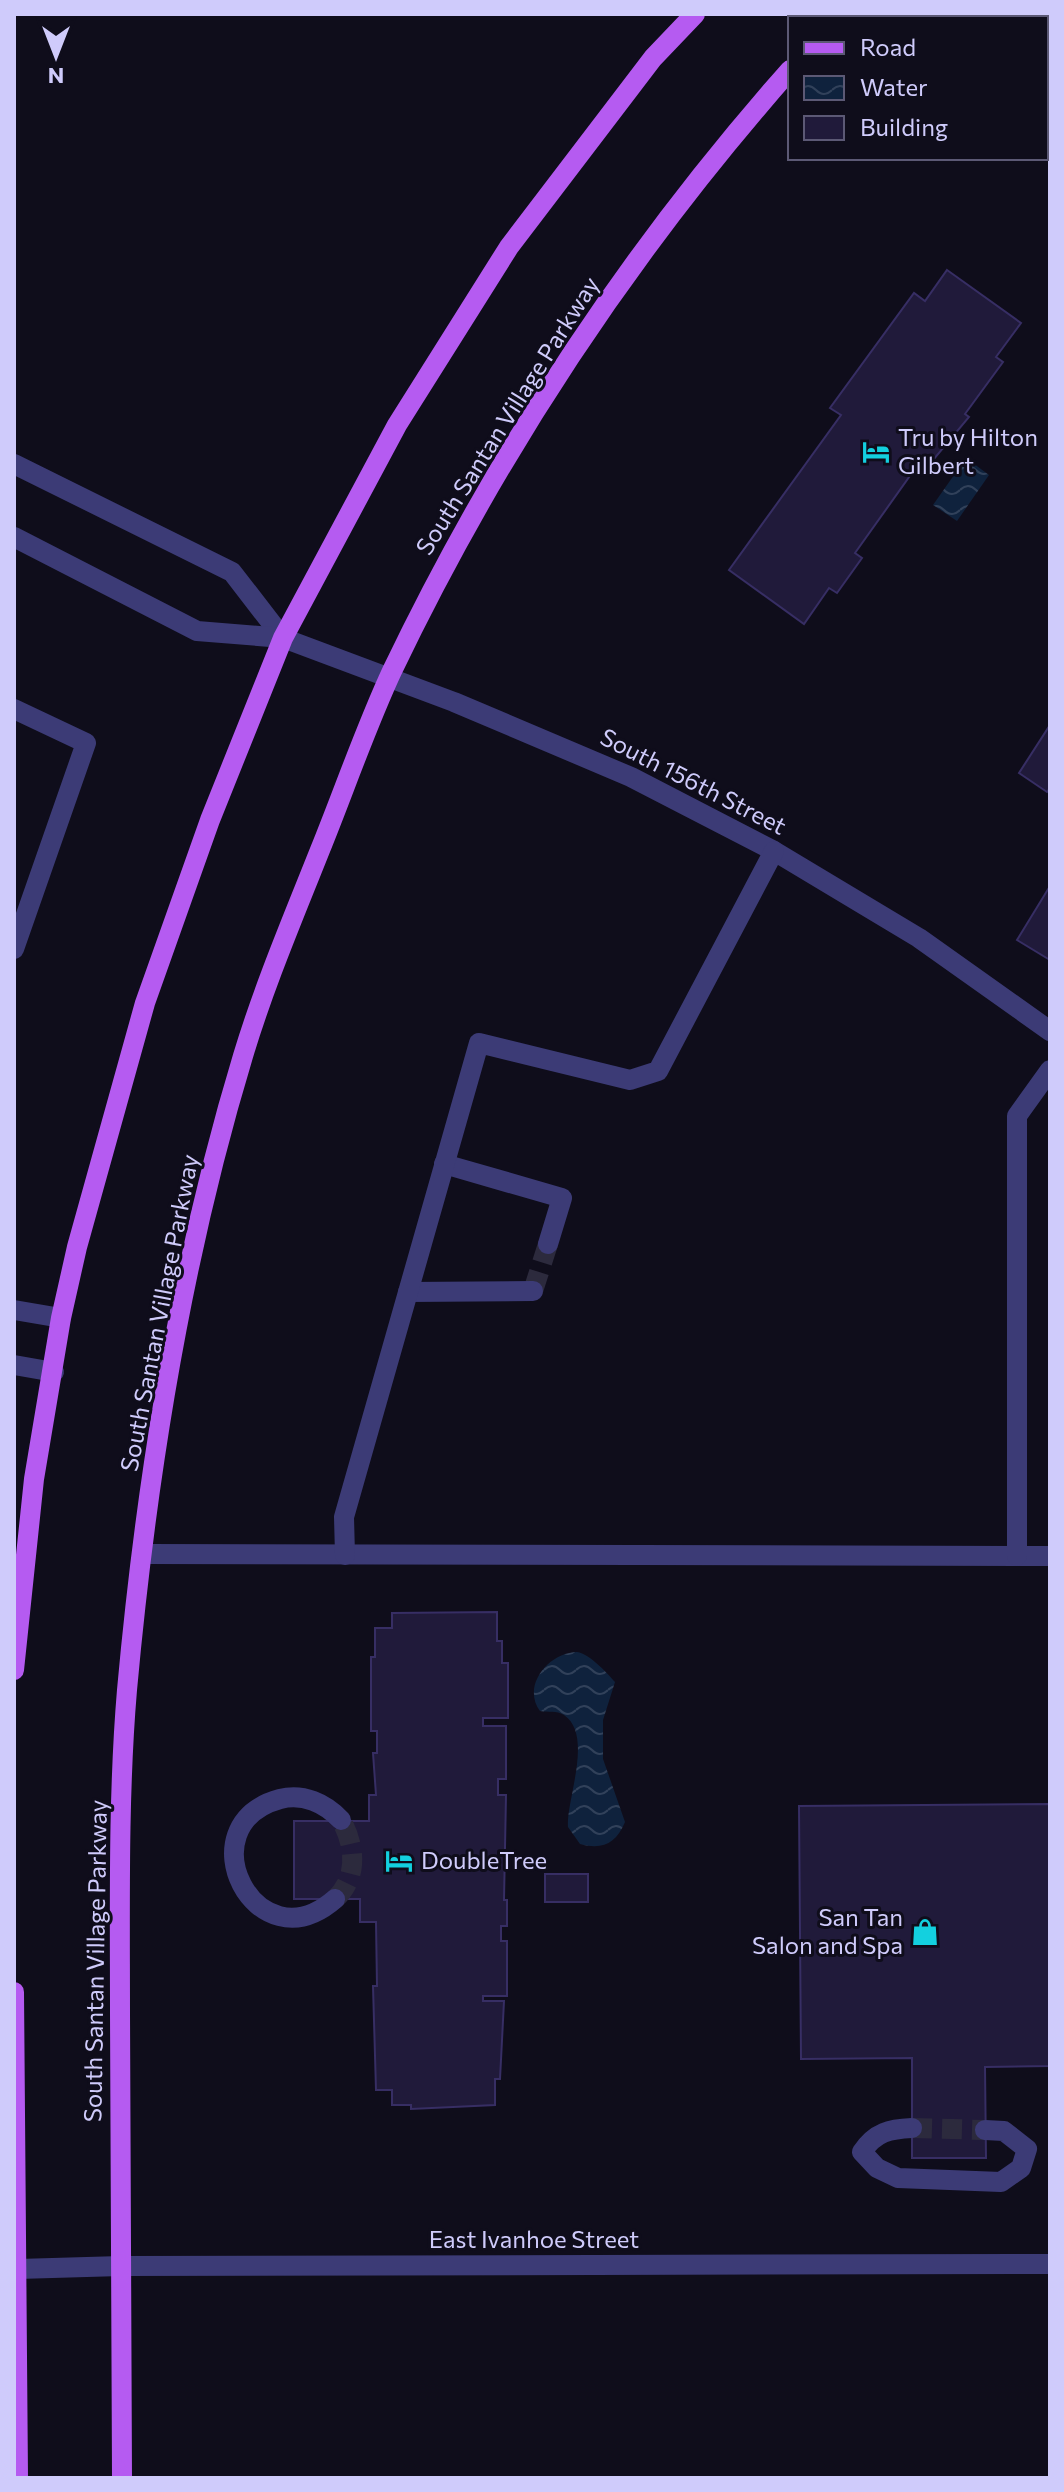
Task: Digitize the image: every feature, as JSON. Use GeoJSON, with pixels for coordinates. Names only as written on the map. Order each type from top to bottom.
{"type":"FeatureCollection","features":[{"type":"Feature","properties":{"kind":"main road"},"geometry":{"type":"LineString","coordinates":[[14,1670],[34,1479],[61,1318],[145,1003],[210,820],[283,638],[397,425],[509,247],[653,58],[695,14]]}},
{"type":"Feature","properties":{"kind":"main road","name":"South Santan Village Parkway"},"geometry":{"type":"LineString","coordinates":[[122,2478],[120,1933],[126,1710],[155,1470],[195,1240],[243,1053],[274,966],[389,678],[447,561],[559,376],[627,274],[700,177],[788,72]]}},
{"type":"Feature","properties":{"kind":"main road"},"geometry":{"type":"LineString","coordinates":[[14,1992],[18,2478]]}},
{"type":"Feature","properties":{"kind":"street"},"geometry":{"type":"LineString","coordinates":[[14,464],[232,572],[283,638]]}},
{"type":"Feature","properties":{"kind":"street","name":"South 156th Street"},"geometry":{"type":"LineString","coordinates":[[14,537],[197,631],[283,638],[539,736],[631,777],[774,851],[919,938],[1050,1031]]}},
{"type":"Feature","properties":{"kind":"street"},"geometry":{"type":"LineString","coordinates":[[14,709],[86,743],[14,949]]}},
{"type":"Feature","properties":{"kind":"street"},"geometry":{"type":"LineString","coordinates":[[345,1555],[344,1517],[479,1043],[630,1080],[658,1071],[774,851]]}},
{"type":"Feature","properties":{"kind":"street"},"geometry":{"type":"LineString","coordinates":[[1017,1556],[1017,1116],[1050,1070]]}},
{"type":"Feature","properties":{"kind":"street"},"geometry":{"type":"LineString","coordinates":[[444,1164],[562,1198],[548,1244]]}},
{"type":"Feature","properties":{"kind":"street"},"geometry":{"type":"LineString","coordinates":[[408,1292],[533,1291]]}},
{"type":"Feature","properties":{"kind":"street"},"geometry":{"type":"LineString","coordinates":[[14,1310],[61,1318]]}},
{"type":"Feature","properties":{"kind":"street"},"geometry":{"type":"LineString","coordinates":[[14,1365],[54,1372]]}},
{"type":"Feature","properties":{"kind":"street"},"geometry":{"type":"LineString","coordinates":[[145,1554],[1050,1556]]}},
{"type":"Feature","properties":{"kind":"street"},"geometry":{"type":"LineString","coordinates":[[335,1899],[307,1916],[286,1917],[268,1912],[252,1901],[240,1886],[234,1868],[234,1848],[240,1830],[251,1814],[266,1803],[285,1798],[314,1802],[341,1820]]}},
{"type":"Feature","properties":{"kind":"street"},"geometry":{"type":"LineString","coordinates":[[912,2128],[882,2132],[870,2140],[862,2152],[877,2168],[898,2178],[1001,2182],[1021,2168],[1027,2149],[1004,2131],[985,2130]]}},
{"type":"Feature","properties":{"kind":"street","name":"East Ivanhoe Street"},"geometry":{"type":"LineString","coordinates":[[18,2269],[121,2266],[1050,2264]]}},
{"type":"Feature","properties":{"kind":"water"},"geometry":{"type":"Polygon","coordinates":[[[966,458],[989,475],[957,521],[933,505],[966,458]]]}},
{"type":"Feature","properties":{"kind":"water"},"geometry":{"type":"Polygon","coordinates":[[[577,1652],[593,1660],[615,1682],[603,1720],[603,1759],[625,1822],[613,1840],[595,1846],[580,1844],[568,1827],[578,1752],[573,1724],[561,1713],[540,1711],[534,1691],[536,1681],[548,1664],[567,1653],[577,1652]]]}},
{"type":"Feature","properties":{"kind":"building","name":"Tru by Hilton Gilbert"},"geometry":{"type":"Polygon","coordinates":[[[947,270],[1021,323],[996,357],[1003,362],[965,414],[969,417],[924,471],[917,466],[855,553],[862,558],[837,593],[829,588],[804,624],[729,570],[841,415],[830,408],[914,293],[925,301],[947,270]]]}},
{"type":"Feature","properties":{"kind":"building"},"geometry":{"type":"Polygon","coordinates":[[[1050,725],[1050,788],[1047,792],[1019,773],[1050,725]]]}},
{"type":"Feature","properties":{"kind":"building"},"geometry":{"type":"Polygon","coordinates":[[[1050,886],[1050,960],[1017,940],[1050,886]]]}},
{"type":"Feature","properties":{"kind":"building","name":"DoubleTree"},"geometry":{"type":"Polygon","coordinates":[[[497,1612],[497,1641],[502,1641],[502,1663],[508,1663],[508,1718],[483,1718],[483,1726],[506,1726],[506,1779],[498,1779],[498,1795],[506,1795],[504,1900],[507,1900],[507,1926],[501,1926],[501,1941],[507,1941],[507,1996],[483,1996],[483,2001],[504,2001],[500,2079],[495,2079],[495,2105],[411,2109],[411,2105],[392,2105],[392,2090],[376,2090],[373,1986],[377,1986],[376,1922],[360,1922],[360,1899],[294,1899],[294,1821],[369,1821],[369,1795],[376,1795],[373,1753],[377,1753],[377,1731],[371,1731],[371,1657],[375,1657],[375,1628],[392,1628],[392,1613],[497,1612]]]}},
{"type":"Feature","properties":{"kind":"building","name":"San Tan Salon and Spa"},"geometry":{"type":"Polygon","coordinates":[[[1050,1804],[1050,2066],[985,2067],[986,2158],[912,2158],[912,2058],[801,2059],[799,1806],[1050,1804]]]}},
{"type":"Feature","properties":{"kind":"building"},"geometry":{"type":"Polygon","coordinates":[[[545,1874],[588,1874],[588,1902],[545,1902],[545,1874]]]}},
{"type":"Feature","properties":{"kind":"tunnel"},"geometry":{"type":"LineString","coordinates":[[533,1291],[548,1244]]}},
{"type":"Feature","properties":{"kind":"tunnel"},"geometry":{"type":"LineString","coordinates":[[335,1899],[348,1881],[352,1861],[352,1850],[341,1820]]}},
{"type":"Feature","properties":{"kind":"tunnel"},"geometry":{"type":"LineString","coordinates":[[912,2128],[985,2130]]}},
{"type":"Feature","properties":{"kind":"place","name":"Tru by Hilton Gilbert"},"geometry":{"type":"Point","coordinates":[876,452]}},
{"type":"Feature","properties":{"kind":"place","name":"DoubleTree"},"geometry":{"type":"Point","coordinates":[399,1861]}},
{"type":"Feature","properties":{"kind":"place","name":"San Tan Salon and Spa"},"geometry":{"type":"Point","coordinates":[925,1932]}}]}
